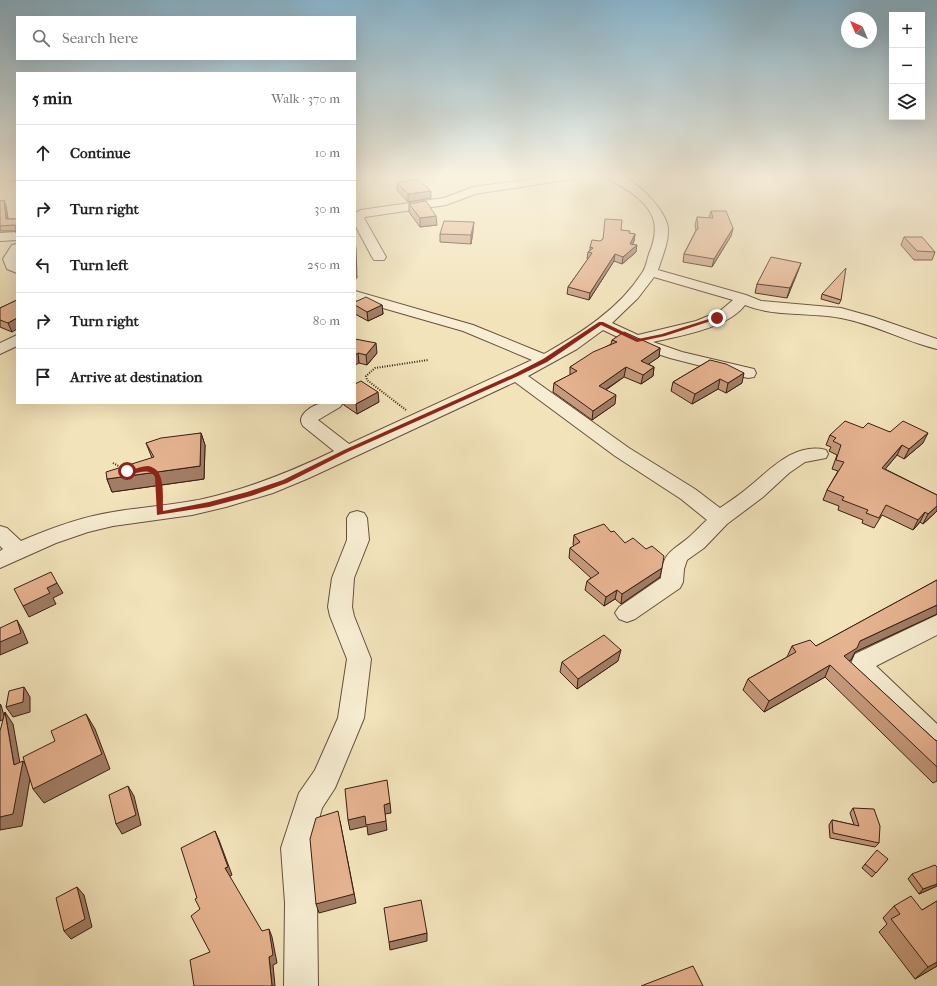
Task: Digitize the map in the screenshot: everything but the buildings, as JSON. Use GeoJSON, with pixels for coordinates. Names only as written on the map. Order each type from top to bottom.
{"type":"FeatureCollection","features":[{"type":"Feature","properties":{"kind":"street"},"geometry":{"type":"LineString","coordinates":[[360,222],[379,257]]}},
{"type":"Feature","properties":{"kind":"street"},"geometry":{"type":"LineString","coordinates":[[0,533],[9,555],[97,522],[125,517],[160,514],[209,505],[248,494],[285,481],[346,451],[516,375],[545,360],[601,323],[620,307],[650,272],[662,237],[660,222]]}},
{"type":"Feature","properties":{"kind":"street"},"geometry":{"type":"LineString","coordinates":[[0,237],[16,236]]}},
{"type":"Feature","properties":{"kind":"street"},"geometry":{"type":"LineString","coordinates":[[650,272],[741,298],[758,305],[841,313],[868,320],[937,344]]}},
{"type":"Feature","properties":{"kind":"street"},"geometry":{"type":"LineString","coordinates":[[356,295],[468,328],[545,360]]}},
{"type":"Feature","properties":{"kind":"street"},"geometry":{"type":"LineString","coordinates":[[637,340],[663,335],[717,318],[735,307],[741,298]]}},
{"type":"Feature","properties":{"kind":"street"},"geometry":{"type":"LineString","coordinates":[[601,323],[651,347],[676,355],[748,373]]}},
{"type":"Feature","properties":{"kind":"street"},"geometry":{"type":"LineString","coordinates":[[0,349],[16,341]]}},
{"type":"Feature","properties":{"kind":"street"},"geometry":{"type":"LineString","coordinates":[[516,375],[622,452],[688,494],[720,519]]}},
{"type":"Feature","properties":{"kind":"street"},"geometry":{"type":"LineString","coordinates":[[332,404],[309,418],[309,422],[346,451]]}},
{"type":"Feature","properties":{"kind":"street"},"geometry":{"type":"LineString","coordinates":[[627,613],[672,582],[673,569],[678,556],[696,544],[720,519],[756,492],[782,469],[800,457],[819,454]]}},
{"type":"Feature","properties":{"kind":"street"},"geometry":{"type":"LineString","coordinates":[[301,986],[301,903],[296,848],[309,803],[325,779],[351,718],[359,659],[342,616],[340,607],[343,578],[358,540],[357,518]]}},
{"type":"Feature","properties":{"kind":"street"},"geometry":{"type":"LineString","coordinates":[[937,624],[864,661],[861,668],[937,741]]}},
{"type":"Feature","properties":{"kind":"path"},"geometry":{"type":"LineString","coordinates":[[418,419],[367,380],[366,376],[375,368],[428,360]]}},
{"type":"Feature","properties":{"kind":"path"},"geometry":{"type":"LineString","coordinates":[[113,463],[127,471]]}},
{"type":"Feature","properties":{"kind":"path"},"geometry":{"type":"LineString","coordinates":[[158,477],[160,514]]}},
{"type":"Feature","properties":{"kind":"route"},"geometry":{"type":"LineString","coordinates":[[127,471],[134,472],[148,468],[155,471],[158,477],[160,514],[209,505],[248,494],[285,481],[346,451],[516,375],[545,360],[601,323],[637,340],[663,335],[717,318]]}}]}
